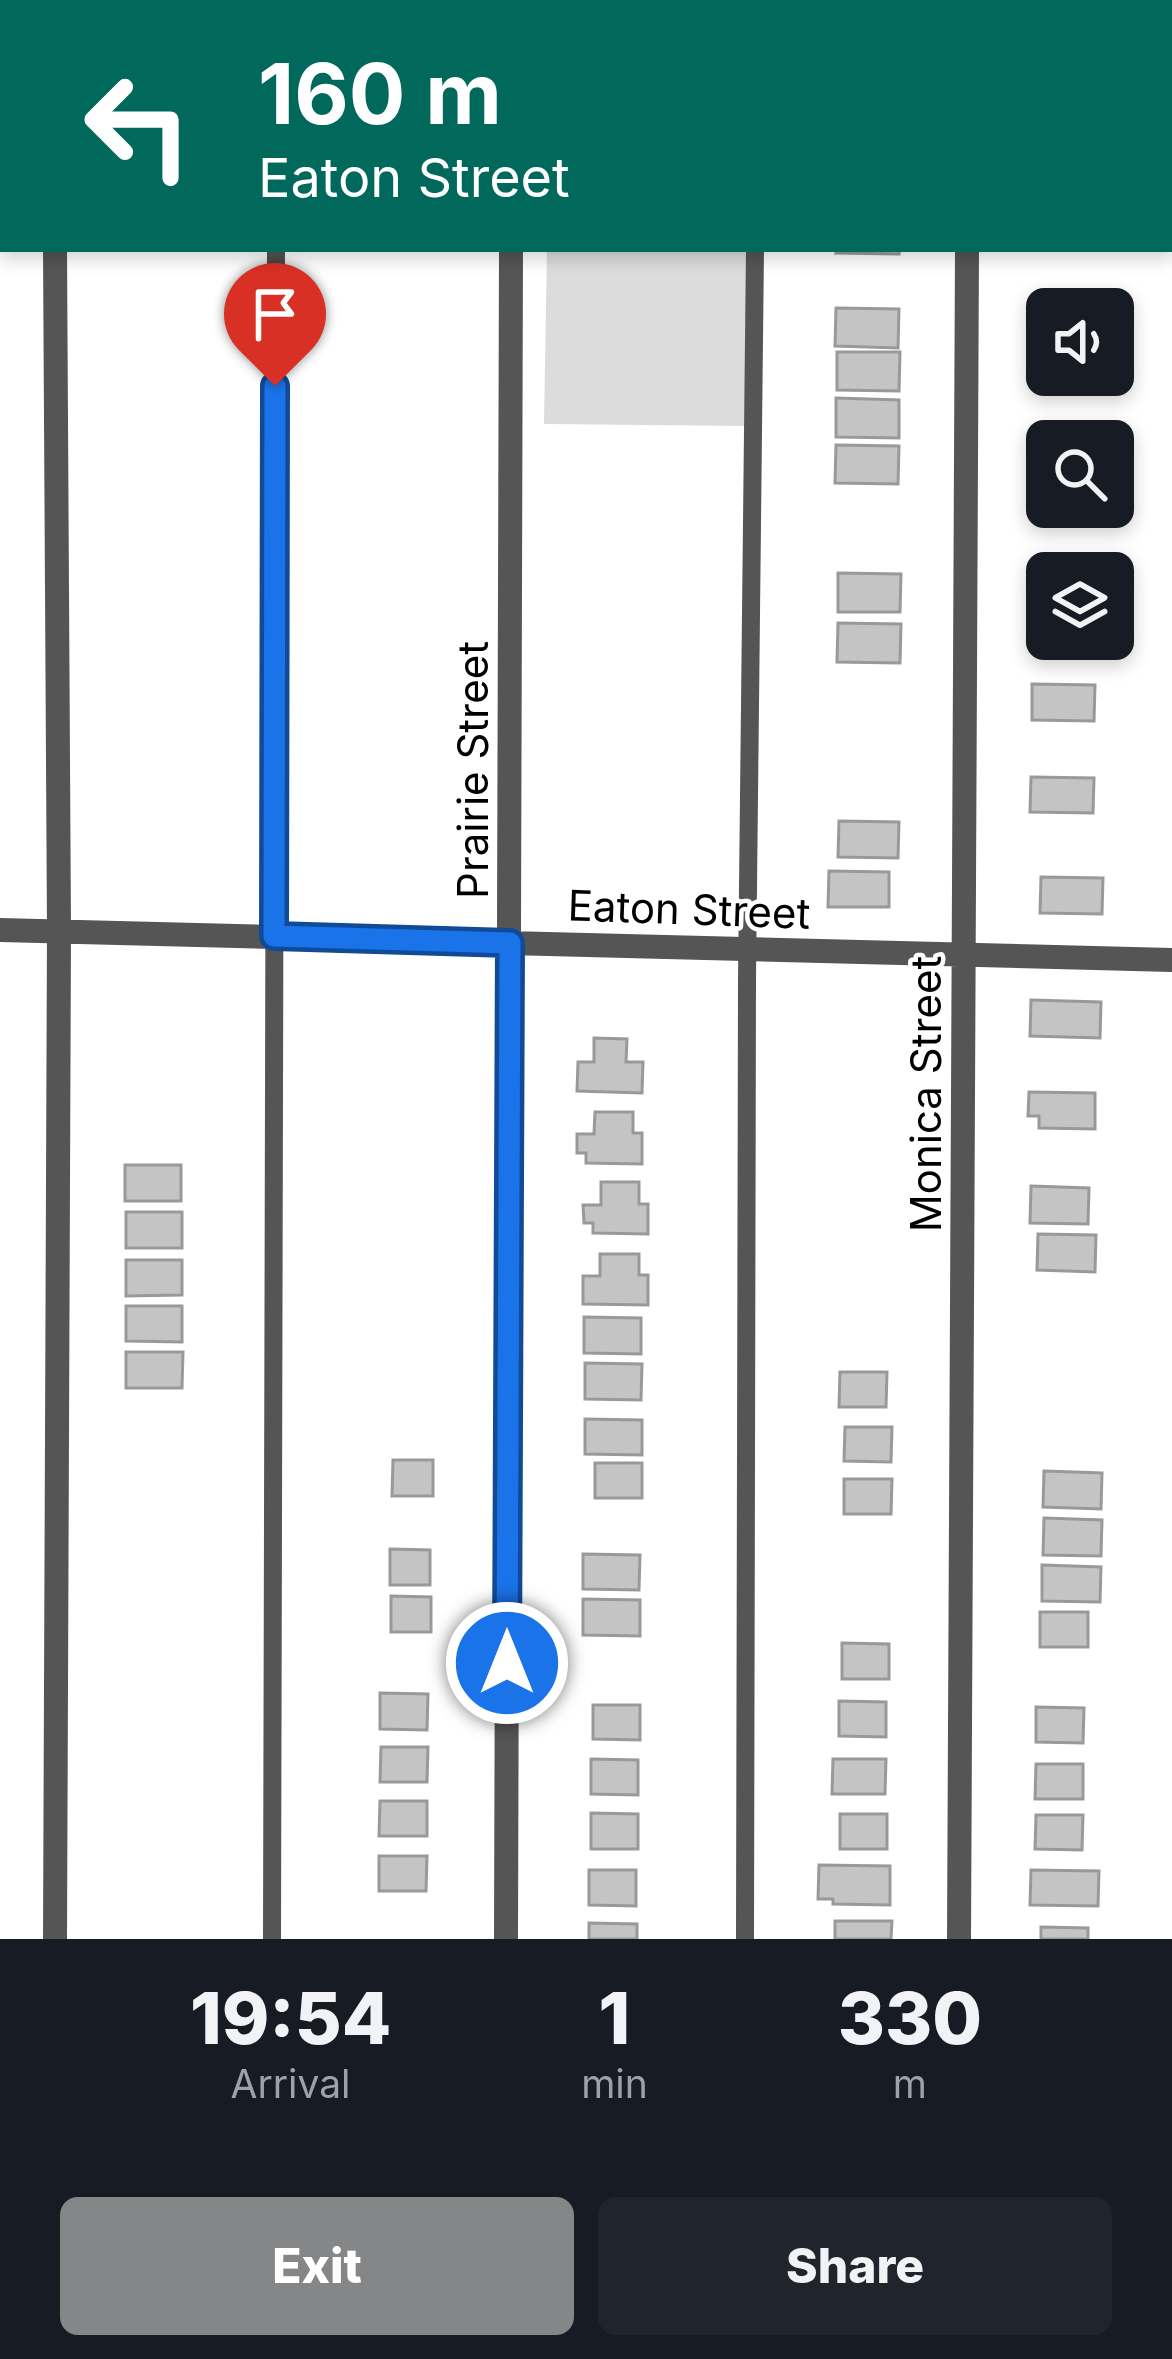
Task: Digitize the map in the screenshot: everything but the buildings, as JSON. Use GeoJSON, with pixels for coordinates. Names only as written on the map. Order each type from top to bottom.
{"type":"FeatureCollection","features":[{"type":"Feature","properties":{"kind":"street"},"geometry":{"type":"LineString","coordinates":[[55,1939],[56,252]]}},
{"type":"Feature","properties":{"kind":"street","name":"Prairie Street"},"geometry":{"type":"LineString","coordinates":[[506,1939],[511,252]]}},
{"type":"Feature","properties":{"kind":"street","name":"Monica Street"},"geometry":{"type":"LineString","coordinates":[[959,1939],[967,252]]}},
{"type":"Feature","properties":{"kind":"street","name":"Eaton Street"},"geometry":{"type":"LineString","coordinates":[[0,930],[1172,960]]}},
{"type":"Feature","properties":{"kind":"lane"},"geometry":{"type":"LineString","coordinates":[[272,1939],[275,252]]}},
{"type":"Feature","properties":{"kind":"lane"},"geometry":{"type":"LineString","coordinates":[[745,1939],[747,949],[755,252]]}},
{"type":"Feature","properties":{"kind":"shaded area"},"geometry":{"type":"Polygon","coordinates":[[[547,252],[750,252],[748,426],[544,424],[547,252]]]}},
{"type":"Feature","properties":{"kind":"route"},"geometry":{"type":"LineString","coordinates":[[275,386],[274,936],[510,943],[507,1663]]}}]}
